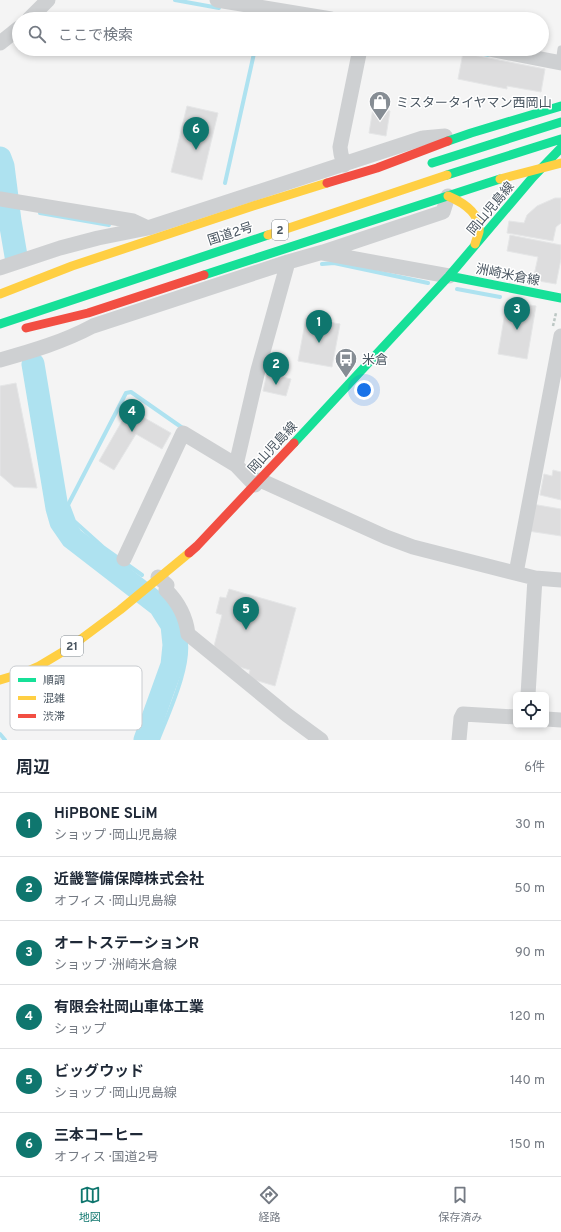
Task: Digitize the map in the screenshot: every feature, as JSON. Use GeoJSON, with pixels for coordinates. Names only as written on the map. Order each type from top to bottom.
{"type":"FeatureCollection","features":[{"type":"Feature","properties":{"kind":"main road"},"geometry":{"type":"LineString","coordinates":[[0,294],[72,266],[253,206],[377,168],[561,102]]}},
{"type":"Feature","properties":{"kind":"main road"},"geometry":{"type":"LineString","coordinates":[[525,116],[561,106]]}},
{"type":"Feature","properties":{"kind":"main road"},"geometry":{"type":"LineString","coordinates":[[525,116],[544,117],[561,121]]}},
{"type":"Feature","properties":{"kind":"main road"},"geometry":{"type":"LineString","coordinates":[[426,165],[561,121]]}},
{"type":"Feature","properties":{"kind":"main road","name":"国道2号"},"geometry":{"type":"LineString","coordinates":[[0,324],[471,167],[561,139]]}},
{"type":"Feature","properties":{"kind":"main road","name":"岡山児島線"},"geometry":{"type":"LineString","coordinates":[[37,666],[54,658],[97,627],[197,546],[449,276],[525,186],[561,148]]}},
{"type":"Feature","properties":{"kind":"main road"},"geometry":{"type":"LineString","coordinates":[[16,331],[88,314],[513,175],[561,163]]}},
{"type":"Feature","properties":{"kind":"main road","name":"岡山児島線"},"geometry":{"type":"LineString","coordinates":[[525,186],[561,163]]}},
{"type":"Feature","properties":{"kind":"main road"},"geometry":{"type":"LineString","coordinates":[[448,196],[461,202],[471,210],[477,221],[479,231],[475,244]]}},
{"type":"Feature","properties":{"kind":"main road","name":"洲崎米倉線"},"geometry":{"type":"LineString","coordinates":[[449,276],[560,293]]}},
{"type":"Feature","properties":{"kind":"main road"},"geometry":{"type":"LineString","coordinates":[[0,301],[28,293]]}},
{"type":"Feature","properties":{"kind":"main road","name":"岡山児島線"},"geometry":{"type":"LineString","coordinates":[[0,680],[10,677]]}},
{"type":"Feature","properties":{"kind":"street"},"geometry":{"type":"LineString","coordinates":[[36,12],[48,0]]}},
{"type":"Feature","properties":{"kind":"street"},"geometry":{"type":"LineString","coordinates":[[217,0],[289,12]]}},
{"type":"Feature","properties":{"kind":"street"},"geometry":{"type":"LineString","coordinates":[[0,43],[12,34]]}},
{"type":"Feature","properties":{"kind":"street"},"geometry":{"type":"LineString","coordinates":[[344,165],[340,147],[359,56]]}},
{"type":"Feature","properties":{"kind":"street"},"geometry":{"type":"LineString","coordinates":[[544,56],[560,58]]}},
{"type":"Feature","properties":{"kind":"street"},"geometry":{"type":"LineString","coordinates":[[0,268],[60,248],[98,238],[148,228],[424,138],[471,134]]}},
{"type":"Feature","properties":{"kind":"street"},"geometry":{"type":"LineString","coordinates":[[0,360],[75,336],[93,326],[443,212],[448,196]]}},
{"type":"Feature","properties":{"kind":"street"},"geometry":{"type":"LineString","coordinates":[[7,200],[133,221],[148,228]]}},
{"type":"Feature","properties":{"kind":"street"},"geometry":{"type":"LineString","coordinates":[[322,252],[449,276]]}},
{"type":"Feature","properties":{"kind":"street"},"geometry":{"type":"LineString","coordinates":[[237,462],[258,370],[288,262]]}},
{"type":"Feature","properties":{"kind":"street"},"geometry":{"type":"LineString","coordinates":[[516,569],[561,336]]}},
{"type":"Feature","properties":{"kind":"street"},"geometry":{"type":"LineString","coordinates":[[124,559],[183,433],[237,462],[257,483],[399,542],[413,547],[516,569],[535,578],[561,580]]}},
{"type":"Feature","properties":{"kind":"street"},"geometry":{"type":"LineString","coordinates":[[158,577],[167,585],[166,590],[175,599],[182,612],[188,634],[287,715],[321,740]]}},
{"type":"Feature","properties":{"kind":"street"},"geometry":{"type":"LineString","coordinates":[[528,692],[535,578]]}},
{"type":"Feature","properties":{"kind":"street"},"geometry":{"type":"LineString","coordinates":[[459,740],[461,718],[463,714],[513,717]]}},
{"type":"Feature","properties":{"kind":"street"},"geometry":{"type":"LineString","coordinates":[[549,719],[561,720]]}},
{"type":"Feature","properties":{"kind":"building"},"geometry":{"type":"Polygon","coordinates":[[[462,56],[478,56],[545,69],[541,92],[507,86],[507,89],[458,79],[462,56]]]}},
{"type":"Feature","properties":{"kind":"building"},"geometry":{"type":"Polygon","coordinates":[[[187,106],[218,113],[202,180],[171,172],[187,106]]]}},
{"type":"Feature","properties":{"kind":"building"},"geometry":{"type":"Polygon","coordinates":[[[373,108],[390,111],[386,136],[369,133],[373,108]]]}},
{"type":"Feature","properties":{"kind":"building"},"geometry":{"type":"Polygon","coordinates":[[[555,198],[561,198],[561,223],[556,227],[553,241],[507,233],[509,221],[524,223],[527,215],[537,206],[555,198]]]}},
{"type":"Feature","properties":{"kind":"building"},"geometry":{"type":"Polygon","coordinates":[[[510,235],[561,245],[561,259],[556,284],[533,280],[538,257],[507,251],[510,235]]]}},
{"type":"Feature","properties":{"kind":"building"},"geometry":{"type":"Polygon","coordinates":[[[507,301],[536,306],[527,359],[498,354],[507,301]]]}},
{"type":"Feature","properties":{"kind":"building"},"geometry":{"type":"Polygon","coordinates":[[[306,318],[340,324],[332,367],[298,361],[306,318]]]}},
{"type":"Feature","properties":{"kind":"building"},"geometry":{"type":"Polygon","coordinates":[[[267,373],[291,379],[286,396],[263,391],[267,373]]]}},
{"type":"Feature","properties":{"kind":"building"},"geometry":{"type":"Polygon","coordinates":[[[16,383],[37,488],[14,487],[0,475],[0,386],[16,383]]]}},
{"type":"Feature","properties":{"kind":"building"},"geometry":{"type":"Polygon","coordinates":[[[129,409],[171,433],[162,449],[136,434],[114,470],[99,461],[129,409]]]}},
{"type":"Feature","properties":{"kind":"building"},"geometry":{"type":"Polygon","coordinates":[[[553,470],[561,472],[561,500],[540,495],[544,474],[552,476],[553,470]]]}},
{"type":"Feature","properties":{"kind":"building"},"geometry":{"type":"Polygon","coordinates":[[[532,504],[561,509],[561,536],[528,531],[532,504]]]}},
{"type":"Feature","properties":{"kind":"building"},"geometry":{"type":"Polygon","coordinates":[[[229,589],[296,608],[275,686],[248,678],[250,670],[225,663],[213,650],[222,615],[216,613],[220,597],[226,598],[229,589]]]}},
{"type":"Feature","properties":{"kind":"waterway"},"geometry":{"type":"LineString","coordinates":[[175,0],[219,8]]}},
{"type":"Feature","properties":{"kind":"waterway"},"geometry":{"type":"LineString","coordinates":[[225,183],[253,56]]}},
{"type":"Feature","properties":{"kind":"waterway"},"geometry":{"type":"LineString","coordinates":[[0,158],[3,166],[16,256]]}},
{"type":"Feature","properties":{"kind":"waterway"},"geometry":{"type":"LineString","coordinates":[[8,209],[16,209]]}},
{"type":"Feature","properties":{"kind":"waterway"},"geometry":{"type":"LineString","coordinates":[[0,213],[8,212]]}},
{"type":"Feature","properties":{"kind":"waterway"},"geometry":{"type":"LineString","coordinates":[[40,213],[109,225]]}},
{"type":"Feature","properties":{"kind":"waterway"},"geometry":{"type":"LineString","coordinates":[[322,264],[334,263],[428,283]]}},
{"type":"Feature","properties":{"kind":"waterway"},"geometry":{"type":"LineString","coordinates":[[457,289],[500,297]]}},
{"type":"Feature","properties":{"kind":"waterway"},"geometry":{"type":"LineString","coordinates":[[33,364],[57,508],[61,522],[72,538],[160,606],[172,625],[174,645],[172,665],[145,740]]}},
{"type":"Feature","properties":{"kind":"waterway"},"geometry":{"type":"LineString","coordinates":[[142,575],[104,548],[74,521],[68,505],[126,393],[131,392],[184,429]]}},
{"type":"Feature","properties":{"kind":"waterway"},"geometry":{"type":"LineString","coordinates":[[158,740],[173,703],[182,675],[185,661],[185,637]]}},
{"type":"Feature","properties":{"kind":"waterway"},"geometry":{"type":"LineString","coordinates":[[0,734],[5,740]]}},
{"type":"Feature","properties":{"kind":"traffic: fast"},"geometry":{"type":"LineString","coordinates":[[448,141],[561,106]]}},
{"type":"Feature","properties":{"kind":"traffic: fast"},"geometry":{"type":"LineString","coordinates":[[432,163],[561,122]]}},
{"type":"Feature","properties":{"kind":"traffic: fast"},"geometry":{"type":"LineString","coordinates":[[447,175],[561,139]]}},
{"type":"Feature","properties":{"kind":"traffic: fast"},"geometry":{"type":"LineString","coordinates":[[294,443],[449,276],[533,177],[561,148]]}},
{"type":"Feature","properties":{"kind":"traffic: fast"},"geometry":{"type":"LineString","coordinates":[[204,275],[500,179]]}},
{"type":"Feature","properties":{"kind":"traffic: fast"},"geometry":{"type":"LineString","coordinates":[[0,324],[268,235]]}},
{"type":"Feature","properties":{"kind":"traffic: fast"},"geometry":{"type":"LineString","coordinates":[[449,276],[561,298]]}},
{"type":"Feature","properties":{"kind":"traffic: slow"},"geometry":{"type":"LineString","coordinates":[[500,179],[561,163]]}},
{"type":"Feature","properties":{"kind":"traffic: slow"},"geometry":{"type":"LineString","coordinates":[[268,235],[447,175]]}},
{"type":"Feature","properties":{"kind":"traffic: slow"},"geometry":{"type":"LineString","coordinates":[[0,294],[72,266],[327,183]]}},
{"type":"Feature","properties":{"kind":"traffic: slow"},"geometry":{"type":"LineString","coordinates":[[448,196],[459,201],[470,209],[477,219],[479,232],[475,244]]}},
{"type":"Feature","properties":{"kind":"traffic: slow"},"geometry":{"type":"LineString","coordinates":[[39,666],[69,648],[120,610],[189,553]]}},
{"type":"Feature","properties":{"kind":"traffic: slow"},"geometry":{"type":"LineString","coordinates":[[0,680],[10,677]]}},
{"type":"Feature","properties":{"kind":"traffic: jam"},"geometry":{"type":"LineString","coordinates":[[327,183],[377,168],[448,141]]}},
{"type":"Feature","properties":{"kind":"traffic: jam"},"geometry":{"type":"LineString","coordinates":[[26,328],[88,313],[204,275]]}},
{"type":"Feature","properties":{"kind":"traffic: jam"},"geometry":{"type":"LineString","coordinates":[[189,553],[294,443]]}},
{"type":"Feature","properties":{"kind":"place","name":"ミスタータイヤマン西岡山"},"geometry":{"type":"Point","coordinates":[380,122]}},
{"type":"Feature","properties":{"kind":"place","name":"三本コーヒー"},"geometry":{"type":"Point","coordinates":[196,150]}},
{"type":"Feature","properties":{"kind":"place","name":"オートステーションR"},"geometry":{"type":"Point","coordinates":[517,330]}},
{"type":"Feature","properties":{"kind":"place","name":"HiPBONE SLiM"},"geometry":{"type":"Point","coordinates":[319,343]}},
{"type":"Feature","properties":{"kind":"place","name":"米倉"},"geometry":{"type":"Point","coordinates":[346,378]}},
{"type":"Feature","properties":{"kind":"place","name":"近畿警備保障株式会社"},"geometry":{"type":"Point","coordinates":[276,385]}},
{"type":"Feature","properties":{"kind":"place","name":"有限会社岡山車体工業"},"geometry":{"type":"Point","coordinates":[132,432]}},
{"type":"Feature","properties":{"kind":"place","name":"ビッグウッド"},"geometry":{"type":"Point","coordinates":[246,630]}}]}
